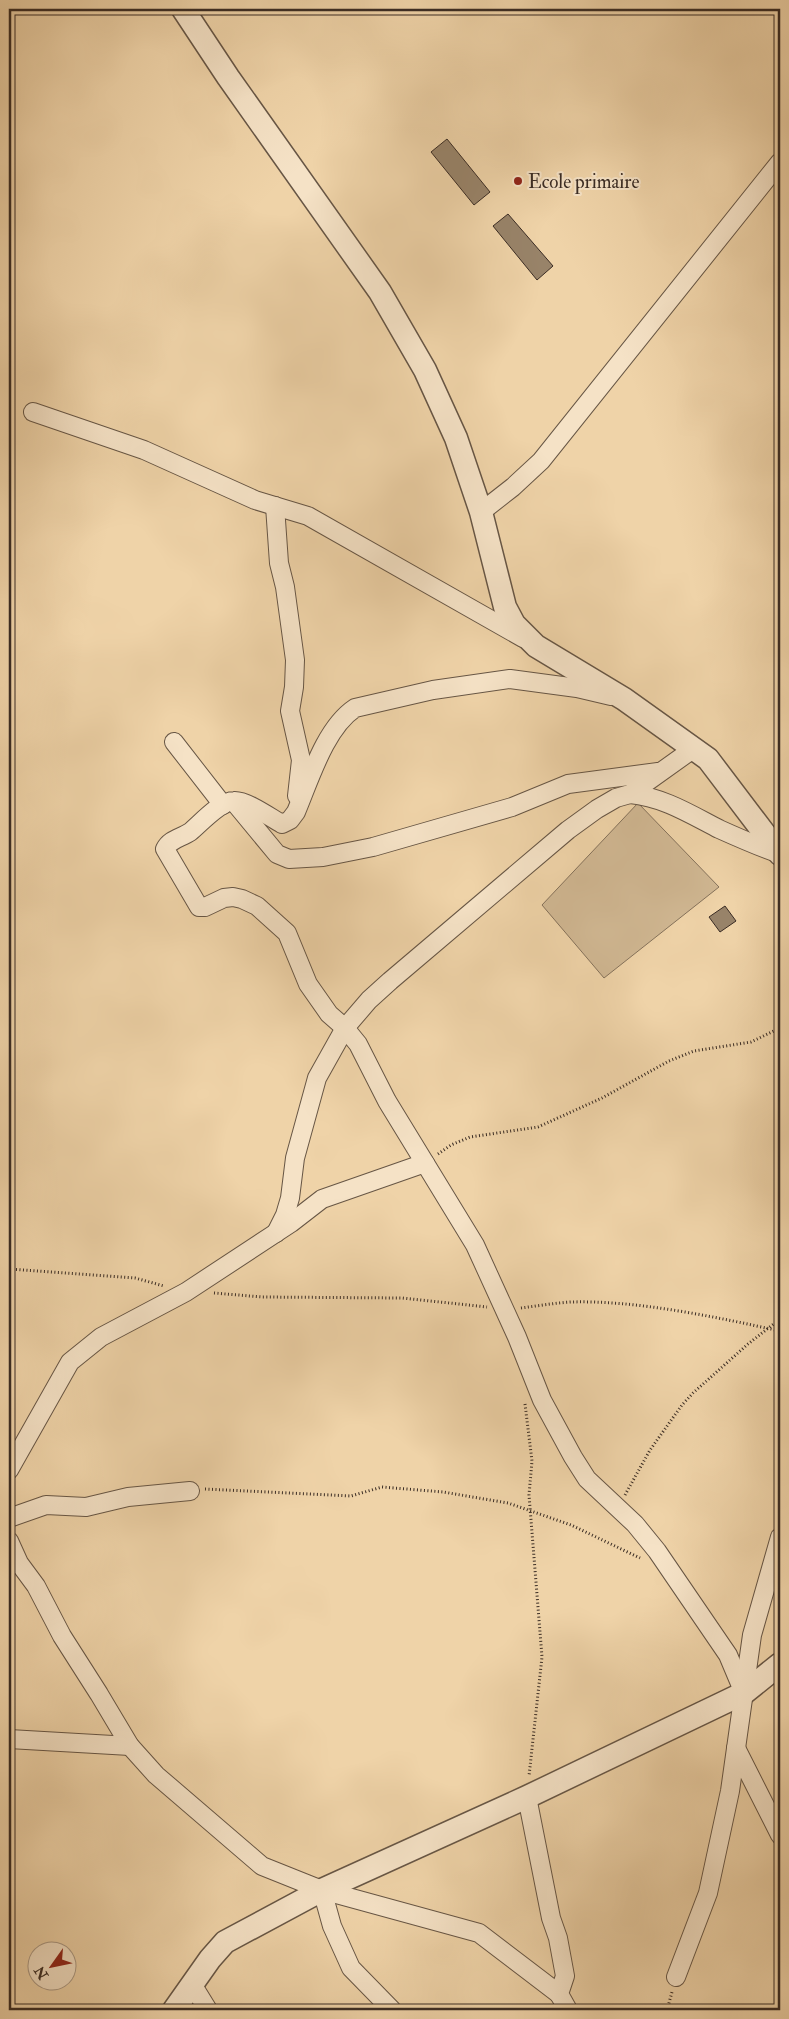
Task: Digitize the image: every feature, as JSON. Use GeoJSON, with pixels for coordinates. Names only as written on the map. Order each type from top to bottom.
{"type":"FeatureCollection","features":[{"type":"Feature","properties":{"kind":"street"},"geometry":{"type":"LineString","coordinates":[[183,9],[228,77],[380,292],[425,370],[456,438],[482,512],[505,607],[514,624],[536,646]]}},
{"type":"Feature","properties":{"kind":"street"},"geometry":{"type":"LineString","coordinates":[[482,512],[541,461],[780,162]]}},
{"type":"Feature","properties":{"kind":"street"},"geometry":{"type":"LineString","coordinates":[[33,412],[144,450],[255,500],[308,516],[536,646],[624,699],[708,759],[780,854]]}},
{"type":"Feature","properties":{"kind":"street"},"geometry":{"type":"LineString","coordinates":[[275,506],[279,563],[285,587],[295,660],[294,687],[290,711],[301,760],[296,812]]}},
{"type":"Feature","properties":{"kind":"street"},"geometry":{"type":"LineString","coordinates":[[624,699],[577,688],[510,679],[433,690],[355,708],[337,724],[326,744],[296,812],[290,820],[282,824],[242,803],[228,803],[188,833],[172,840],[165,849],[199,907],[205,908],[224,898],[233,897],[257,906],[287,933],[308,984],[329,1014],[345,1028],[358,1044],[387,1101],[474,1245],[517,1337],[542,1400],[573,1457],[587,1478],[643,1532],[728,1655],[744,1693]]}},
{"type":"Feature","properties":{"kind":"street"},"geometry":{"type":"LineString","coordinates":[[174,742],[228,803],[277,854],[288,858],[323,858],[373,847],[512,807],[568,784],[661,772]]}},
{"type":"Feature","properties":{"kind":"street"},"geometry":{"type":"LineString","coordinates":[[276,1233],[285,1215],[296,1158],[318,1078],[345,1028],[369,1000],[568,830],[597,809],[616,798],[630,794],[693,749]]}},
{"type":"Feature","properties":{"kind":"street"},"geometry":{"type":"LineString","coordinates":[[630,794],[667,802],[738,838],[780,854]]}},
{"type":"Feature","properties":{"kind":"street"},"geometry":{"type":"LineString","coordinates":[[9,1470],[70,1362],[101,1337],[186,1292],[276,1233],[322,1198],[425,1163]]}},
{"type":"Feature","properties":{"kind":"street"},"geometry":{"type":"LineString","coordinates":[[9,1518],[46,1505],[86,1507],[128,1497],[190,1492]]}},
{"type":"Feature","properties":{"kind":"street"},"geometry":{"type":"LineString","coordinates":[[676,1977],[708,1893],[730,1791],[752,1635],[780,1537]]}},
{"type":"Feature","properties":{"kind":"street"},"geometry":{"type":"LineString","coordinates":[[9,1541],[19,1563],[36,1586],[62,1636],[130,1746],[156,1775],[262,1866],[322,1890],[479,1933],[564,2005]]}},
{"type":"Feature","properties":{"kind":"street"},"geometry":{"type":"LineString","coordinates":[[174,2010],[210,1959],[225,1942],[322,1890],[527,1797],[744,1693],[780,1664]]}},
{"type":"Feature","properties":{"kind":"street"},"geometry":{"type":"LineString","coordinates":[[9,1739],[130,1746]]}},
{"type":"Feature","properties":{"kind":"street"},"geometry":{"type":"LineString","coordinates":[[736,1748],[780,1835]]}},
{"type":"Feature","properties":{"kind":"street"},"geometry":{"type":"LineString","coordinates":[[527,1797],[551,1918],[558,1938],[565,1976],[564,2005]]}},
{"type":"Feature","properties":{"kind":"street"},"geometry":{"type":"LineString","coordinates":[[322,1890],[332,1926],[350,1968],[392,2010]]}},
{"type":"Feature","properties":{"kind":"street"},"geometry":{"type":"LineString","coordinates":[[192,1984],[208,2010]]}},
{"type":"Feature","properties":{"kind":"path"},"geometry":{"type":"LineString","coordinates":[[425,1163],[452,1145],[470,1138],[538,1127],[602,1098],[669,1061],[694,1051],[750,1042],[780,1028]]}},
{"type":"Feature","properties":{"kind":"path"},"geometry":{"type":"LineString","coordinates":[[9,1269],[134,1278],[186,1292],[262,1297],[402,1298],[503,1310],[570,1302],[608,1303],[679,1313],[780,1331]]}},
{"type":"Feature","properties":{"kind":"path"},"geometry":{"type":"LineString","coordinates":[[618,1508],[650,1450],[682,1405],[694,1392],[767,1328],[780,1319]]}},
{"type":"Feature","properties":{"kind":"path"},"geometry":{"type":"LineString","coordinates":[[524,1397],[532,1462],[529,1495],[542,1657],[527,1797]]}},
{"type":"Feature","properties":{"kind":"path"},"geometry":{"type":"LineString","coordinates":[[190,1492],[204,1489],[352,1496],[382,1487],[443,1492],[508,1503],[572,1525],[642,1558]]}},
{"type":"Feature","properties":{"kind":"shaded area"},"geometry":{"type":"Polygon","coordinates":[[[638,803],[719,887],[604,978],[542,905],[638,803]]]}},
{"type":"Feature","properties":{"kind":"building"},"geometry":{"type":"Polygon","coordinates":[[[447,139],[490,192],[474,205],[431,152],[447,139]]]}},
{"type":"Feature","properties":{"kind":"building"},"geometry":{"type":"Polygon","coordinates":[[[508,214],[553,266],[537,280],[493,226],[508,214]]]}},
{"type":"Feature","properties":{"kind":"building"},"geometry":{"type":"Polygon","coordinates":[[[725,906],[736,921],[720,932],[709,917],[725,906]]]}},
{"type":"Feature","properties":{"kind":"place","name":"Ecole primaire"},"geometry":{"type":"Point","coordinates":[518,181]}}]}
